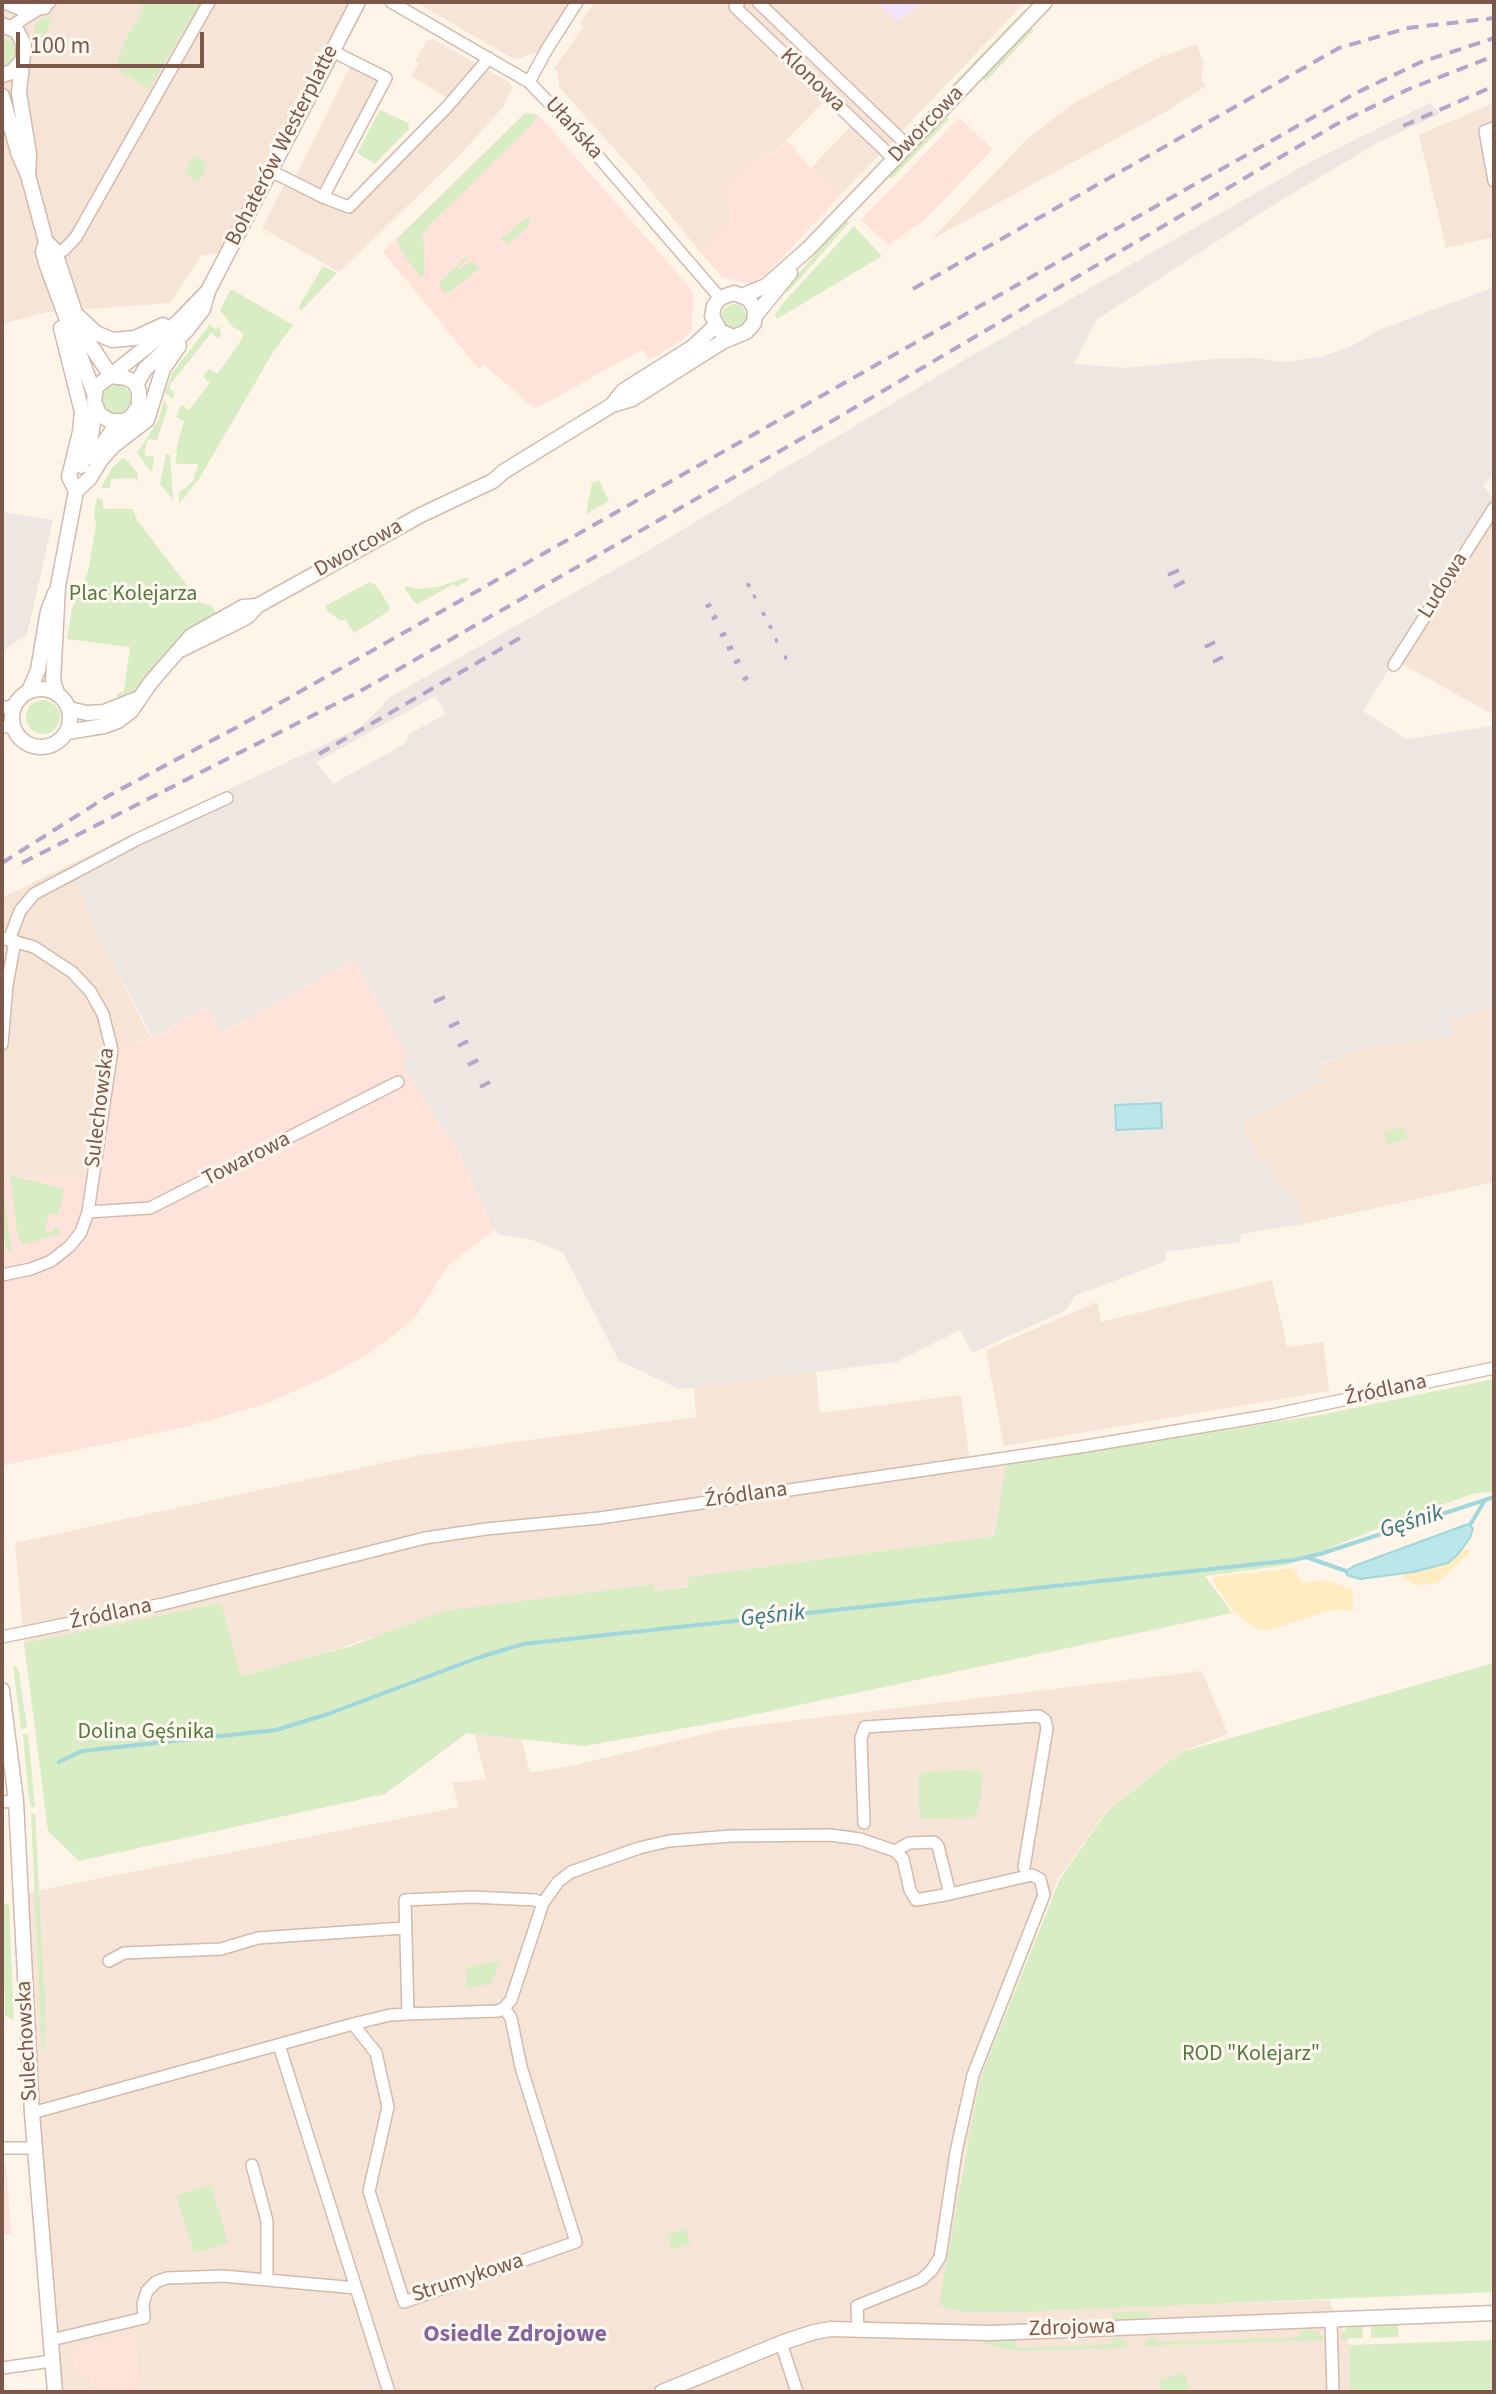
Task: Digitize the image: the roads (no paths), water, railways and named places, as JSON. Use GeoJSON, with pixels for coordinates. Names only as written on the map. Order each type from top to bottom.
{"type":"FeatureCollection","features":[{"type":"Feature","properties":{"kind":"street"},"geometry":{"type":"LineString","coordinates":[[124,421],[110,421],[95,400],[43,252],[50,247],[71,245],[209,2]]}},
{"type":"Feature","properties":{"kind":"street","name":"Bohaterów Westerplatte"},"geometry":{"type":"LineString","coordinates":[[136,385],[151,362],[186,331],[203,309],[208,291],[269,170],[358,2]]}},
{"type":"Feature","properties":{"kind":"street","name":"Ułańska"},"geometry":{"type":"LineString","coordinates":[[391,2],[529,82],[577,132],[720,298]]}},
{"type":"Feature","properties":{"kind":"street"},"geometry":{"type":"LineString","coordinates":[[529,82],[577,2]]}},
{"type":"Feature","properties":{"kind":"street","name":"Klonowa"},"geometry":{"type":"LineString","coordinates":[[739,2],[735,7],[894,159]]}},
{"type":"Feature","properties":{"kind":"street","name":"Klonowa"},"geometry":{"type":"LineString","coordinates":[[758,2],[908,146]]}},
{"type":"Feature","properties":{"kind":"street","name":"Dworcowa"},"geometry":{"type":"LineString","coordinates":[[744,295],[766,286],[809,248],[1045,2]]}},
{"type":"Feature","properties":{"kind":"street"},"geometry":{"type":"LineString","coordinates":[[28,175],[29,154],[19,93],[25,53],[22,38],[6,26],[4,3],[23,9],[47,5]]}},
{"type":"Feature","properties":{"kind":"street"},"geometry":{"type":"LineString","coordinates":[[6,26],[47,5]]}},
{"type":"Feature","properties":{"kind":"street"},"geometry":{"type":"LineString","coordinates":[[323,197],[386,78],[332,51]]}},
{"type":"Feature","properties":{"kind":"street"},"geometry":{"type":"LineString","coordinates":[[269,170],[349,207],[447,107],[489,58]]}},
{"type":"Feature","properties":{"kind":"street"},"geometry":{"type":"LineString","coordinates":[[2,75],[12,72],[22,61]]}},
{"type":"Feature","properties":{"kind":"street"},"geometry":{"type":"LineString","coordinates":[[2,96],[19,155],[74,311],[87,341],[111,376]]}},
{"type":"Feature","properties":{"kind":"street"},"geometry":{"type":"LineString","coordinates":[[1494,128],[1485,131],[1494,181]]}},
{"type":"Feature","properties":{"kind":"street","name":"Dworcowa"},"geometry":{"type":"LineString","coordinates":[[755,316],[809,248]]}},
{"type":"Feature","properties":{"kind":"street","name":"Bohaterów Westerplatte"},"geometry":{"type":"LineString","coordinates":[[111,376],[188,312],[208,291]]}},
{"type":"Feature","properties":{"kind":"street"},"geometry":{"type":"LineString","coordinates":[[729,293],[744,295],[753,304],[755,316],[746,332],[733,337],[715,326],[712,311],[720,298],[729,293]]}},
{"type":"Feature","properties":{"kind":"street"},"geometry":{"type":"LineString","coordinates":[[57,297],[54,305],[82,412],[69,477],[77,487]]}},
{"type":"Feature","properties":{"kind":"street"},"geometry":{"type":"LineString","coordinates":[[74,311],[96,333],[112,340],[135,338],[188,312]]}},
{"type":"Feature","properties":{"kind":"street","name":"Dworcowa"},"geometry":{"type":"LineString","coordinates":[[612,405],[623,391],[693,347],[715,326]]}},
{"type":"Feature","properties":{"kind":"street"},"geometry":{"type":"LineString","coordinates":[[77,487],[105,454],[147,420],[163,369],[186,331]]}},
{"type":"Feature","properties":{"kind":"street","name":"Dworcowa"},"geometry":{"type":"LineString","coordinates":[[67,732],[104,726],[118,721],[131,711],[191,636],[243,607],[257,606],[462,494],[493,481],[612,405],[632,399],[733,337]]}},
{"type":"Feature","properties":{"kind":"street"},"geometry":{"type":"LineString","coordinates":[[29,691],[38,670],[48,611],[58,586],[77,487],[91,437],[100,382],[111,376],[126,378],[139,391],[139,406],[103,442],[77,487]]}},
{"type":"Feature","properties":{"kind":"street","name":"Ludowa"},"geometry":{"type":"LineString","coordinates":[[1394,665],[1494,508]]}},
{"type":"Feature","properties":{"kind":"street"},"geometry":{"type":"LineString","coordinates":[[57,693],[43,689],[29,691],[8,706],[12,712],[8,727],[23,741],[39,747],[57,742],[70,724],[69,709],[57,693],[53,681],[58,586]]}},
{"type":"Feature","properties":{"kind":"street","name":"Dworcowa"},"geometry":{"type":"LineString","coordinates":[[69,709],[87,713],[104,712],[140,697]]}},
{"type":"Feature","properties":{"kind":"street"},"geometry":{"type":"LineString","coordinates":[[2,1044],[9,940],[20,911],[34,894],[138,839],[227,798]]}},
{"type":"Feature","properties":{"kind":"street","name":"Sulechowska"},"geometry":{"type":"LineString","coordinates":[[2,1275],[31,1269],[61,1255],[81,1232],[88,1212],[112,1050],[103,1014],[90,991],[72,972],[34,947],[9,940]]}},
{"type":"Feature","properties":{"kind":"street","name":"Towarowa"},"geometry":{"type":"LineString","coordinates":[[88,1212],[150,1208],[398,1082]]}},
{"type":"Feature","properties":{"kind":"street","name":"Źródlana"},"geometry":{"type":"LineString","coordinates":[[2,1637],[174,1601],[425,1538],[600,1518],[1080,1447],[1272,1415],[1494,1368]]}},
{"type":"Feature","properties":{"kind":"street","name":"Sulechowska"},"geometry":{"type":"LineString","coordinates":[[2,1690],[34,2148],[55,2392]]}},
{"type":"Feature","properties":{"kind":"street"},"geometry":{"type":"LineString","coordinates":[[864,1823],[861,1738],[865,1727],[1039,1716],[1045,1720],[1047,1728],[1024,1867]]}},
{"type":"Feature","properties":{"kind":"street"},"geometry":{"type":"LineString","coordinates":[[32,2113],[390,2015],[504,2008],[511,2000],[543,1903],[558,1882],[571,1872],[639,1848],[669,1841],[731,1836],[830,1835],[860,1839],[895,1851],[903,1859],[910,1890],[916,1900],[1025,1875],[1036,1876],[1043,1890],[1040,1907],[973,2075],[956,2152],[940,2257],[921,2280],[857,2306],[858,2328]]}},
{"type":"Feature","properties":{"kind":"street"},"geometry":{"type":"LineString","coordinates":[[895,1851],[909,1843],[936,1844],[950,1894]]}},
{"type":"Feature","properties":{"kind":"street"},"geometry":{"type":"LineString","coordinates":[[408,2014],[405,1900],[472,1897],[543,1903]]}},
{"type":"Feature","properties":{"kind":"street"},"geometry":{"type":"LineString","coordinates":[[109,1961],[124,1953],[221,1949],[258,1938],[404,1928]]}},
{"type":"Feature","properties":{"kind":"street","name":"Strumykowa"},"geometry":{"type":"LineString","coordinates":[[353,2024],[376,2053],[388,2107],[369,2191],[404,2302],[576,2242],[521,2067],[511,2018],[504,2008]]}},
{"type":"Feature","properties":{"kind":"street"},"geometry":{"type":"LineString","coordinates":[[279,2045],[389,2392]]}},
{"type":"Feature","properties":{"kind":"street"},"geometry":{"type":"LineString","coordinates":[[2,2148],[34,2148]]}},
{"type":"Feature","properties":{"kind":"street"},"geometry":{"type":"LineString","coordinates":[[252,2165],[267,2221],[267,2279]]}},
{"type":"Feature","properties":{"kind":"street"},"geometry":{"type":"LineString","coordinates":[[51,2340],[144,2318],[143,2304],[147,2291],[156,2282],[167,2278],[223,2276],[356,2288]]}},
{"type":"Feature","properties":{"kind":"street","name":"Zdrojowa"},"geometry":{"type":"LineString","coordinates":[[662,2392],[814,2332],[858,2328],[990,2333],[1494,2313]]}},
{"type":"Feature","properties":{"kind":"street"},"geometry":{"type":"LineString","coordinates":[[1331,2320],[1333,2392]]}},
{"type":"Feature","properties":{"kind":"street"},"geometry":{"type":"LineString","coordinates":[[781,2343],[797,2392]]}},
{"type":"Feature","properties":{"kind":"street"},"geometry":{"type":"LineString","coordinates":[[2,2368],[52,2361]]}},
{"type":"Feature","properties":{"kind":"water"},"geometry":{"type":"Polygon","coordinates":[[[1161,1103],[1162,1128],[1116,1130],[1115,1105],[1161,1103]]]}},
{"type":"Feature","properties":{"kind":"water"},"geometry":{"type":"Polygon","coordinates":[[[1468,1524],[1473,1528],[1470,1538],[1448,1563],[1413,1572],[1360,1579],[1347,1575],[1346,1571],[1354,1566],[1468,1524]]]}},
{"type":"Feature","properties":{"kind":"waterway","name":"Gęśnik"},"geometry":{"type":"LineString","coordinates":[[59,1762],[82,1751],[276,1730],[523,1644],[1294,1560],[1494,1497]]}},
{"type":"Feature","properties":{"kind":"waterway"},"geometry":{"type":"LineString","coordinates":[[1470,1525],[1485,1500]]}},
{"type":"Feature","properties":{"kind":"waterway"},"geometry":{"type":"LineString","coordinates":[[1309,1558],[1346,1571]]}},
{"type":"Feature","properties":{"kind":"railway"},"geometry":{"type":"LineString","coordinates":[[913,289],[1339,48],[1408,28],[1494,18]]}},
{"type":"Feature","properties":{"kind":"railway"},"geometry":{"type":"LineString","coordinates":[[2,863],[108,796],[241,725],[1354,94],[1421,62],[1494,38]]}},
{"type":"Feature","properties":{"kind":"railway"},"geometry":{"type":"LineString","coordinates":[[22,863],[357,693],[820,428],[1335,125],[1409,89],[1494,56]]}},
{"type":"Feature","properties":{"kind":"railway"},"geometry":{"type":"LineString","coordinates":[[1403,126],[1494,86]]}},
{"type":"Feature","properties":{"kind":"railway"},"geometry":{"type":"LineString","coordinates":[[1168,575],[1179,570]]}},
{"type":"Feature","properties":{"kind":"railway"},"geometry":{"type":"LineString","coordinates":[[1174,587],[1185,581]]}},
{"type":"Feature","properties":{"kind":"railway"},"geometry":{"type":"LineString","coordinates":[[706,607],[711,604]]}},
{"type":"Feature","properties":{"kind":"railway"},"geometry":{"type":"LineString","coordinates":[[712,619],[717,616]]}},
{"type":"Feature","properties":{"kind":"railway"},"geometry":{"type":"LineString","coordinates":[[720,636],[726,633]]}},
{"type":"Feature","properties":{"kind":"railway"},"geometry":{"type":"LineString","coordinates":[[319,754],[525,635]]}},
{"type":"Feature","properties":{"kind":"railway"},"geometry":{"type":"LineString","coordinates":[[1205,647],[1215,642]]}},
{"type":"Feature","properties":{"kind":"railway"},"geometry":{"type":"LineString","coordinates":[[727,649],[733,647]]}},
{"type":"Feature","properties":{"kind":"railway"},"geometry":{"type":"LineString","coordinates":[[1213,662],[1223,657]]}},
{"type":"Feature","properties":{"kind":"railway"},"geometry":{"type":"LineString","coordinates":[[734,663],[740,660]]}},
{"type":"Feature","properties":{"kind":"railway"},"geometry":{"type":"LineString","coordinates":[[743,680],[748,677]]}},
{"type":"Feature","properties":{"kind":"railway"},"geometry":{"type":"LineString","coordinates":[[434,1002],[445,997]]}},
{"type":"Feature","properties":{"kind":"railway"},"geometry":{"type":"LineString","coordinates":[[449,1027],[459,1022]]}},
{"type":"Feature","properties":{"kind":"railway"},"geometry":{"type":"LineString","coordinates":[[458,1046],[468,1041]]}},
{"type":"Feature","properties":{"kind":"railway"},"geometry":{"type":"LineString","coordinates":[[468,1065],[478,1060]]}},
{"type":"Feature","properties":{"kind":"railway"},"geometry":{"type":"LineString","coordinates":[[480,1087],[490,1082]]}},
{"type":"Feature","properties":{"kind":"district","name":"Osiedle Zdrojowe"},"geometry":{"type":"Point","coordinates":[515,2336]}},
{"type":"Feature","properties":{"kind":"park label","name":"Plac Kolejarza"},"geometry":{"type":"Point","coordinates":[133,595]}},
{"type":"Feature","properties":{"kind":"park label","name":"Dolina Gęśnika"},"geometry":{"type":"Point","coordinates":[146,1733]}},
{"type":"Feature","properties":{"kind":"park label","name":"ROD \"Kolejarz\""},"geometry":{"type":"Point","coordinates":[1251,2055]}}]}
